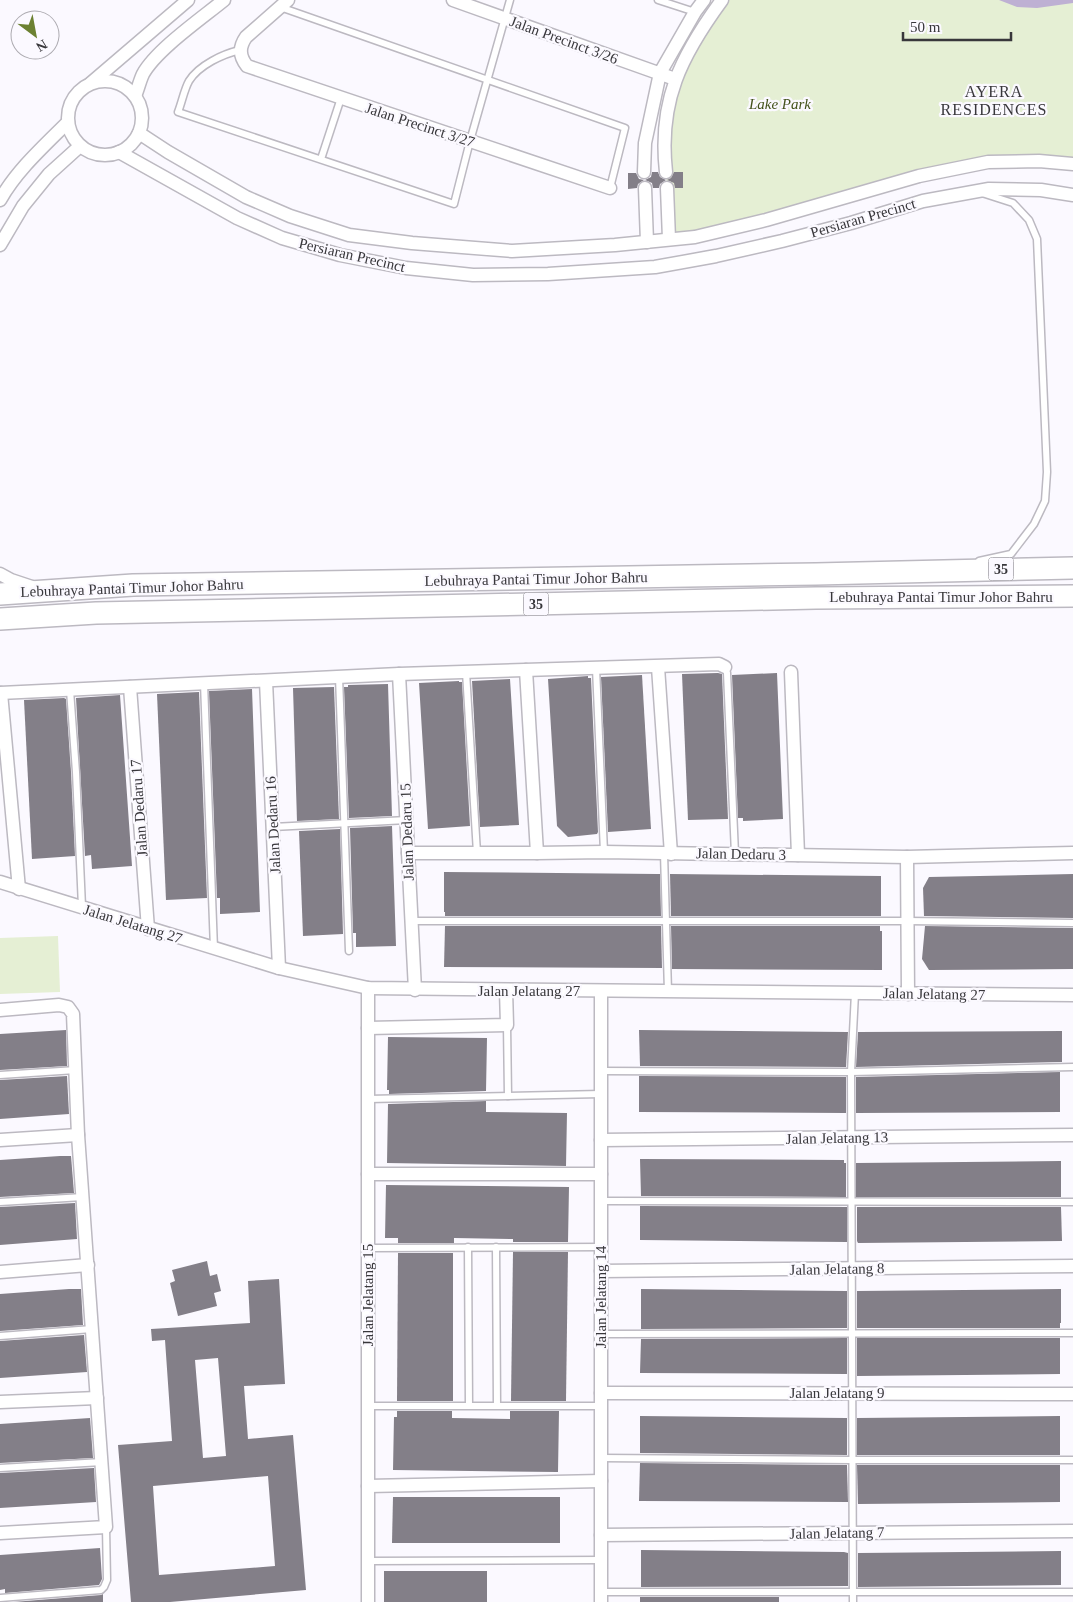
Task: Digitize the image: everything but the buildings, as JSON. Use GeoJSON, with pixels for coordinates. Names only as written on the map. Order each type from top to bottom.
{"type":"FeatureCollection","features":[{"type":"Feature","properties":{"kind":"highway","name":"Lebuhraya Pantai Timur Johor Bahru"},"geometry":{"type":"LineString","coordinates":[[0,594],[142,585],[1073,568]]}},
{"type":"Feature","properties":{"kind":"highway","name":"Lebuhraya Pantai Timur Johor Bahru"},"geometry":{"type":"LineString","coordinates":[[0,619],[96,613],[816,598],[1073,596]]}},
{"type":"Feature","properties":{"kind":"street"},"geometry":{"type":"LineString","coordinates":[[92,83],[111,81],[120,84],[135,96],[140,104],[142,124],[134,141],[119,152],[109,155],[99,154],[80,146],[70,131],[68,122],[68,110],[73,98],[81,89],[92,83],[188,0]]}},
{"type":"Feature","properties":{"kind":"street"},"geometry":{"type":"LineString","coordinates":[[135,96],[143,74],[162,51],[224,0]]}},
{"type":"Feature","properties":{"kind":"street","name":"Jalan Precinct 3/26"},"geometry":{"type":"LineString","coordinates":[[453,0],[675,79]]}},
{"type":"Feature","properties":{"kind":"street"},"geometry":{"type":"LineString","coordinates":[[644,172],[648,125],[660,73],[695,12],[704,0]]}},
{"type":"Feature","properties":{"kind":"street"},"geometry":{"type":"LineString","coordinates":[[666,172],[664,128],[675,79],[691,45],[722,0]]}},
{"type":"Feature","properties":{"kind":"street"},"geometry":{"type":"LineString","coordinates":[[240,50],[246,37],[284,4]]}},
{"type":"Feature","properties":{"kind":"street","name":"Jalan Precinct 3/27"},"geometry":{"type":"LineString","coordinates":[[240,50],[242,59],[247,66],[610,188]]}},
{"type":"Feature","properties":{"kind":"street"},"geometry":{"type":"LineString","coordinates":[[0,200],[6,189],[31,159],[68,122]]}},
{"type":"Feature","properties":{"kind":"street","name":"Persiaran Precinct"},"geometry":{"type":"LineString","coordinates":[[138,133],[246,197],[290,216],[349,235],[412,244],[512,251],[616,245],[695,236],[766,220],[919,176],[988,162],[1039,161],[1073,164]]}},
{"type":"Feature","properties":{"kind":"street"},"geometry":{"type":"LineString","coordinates":[[0,245],[23,206],[49,174],[80,146]]}},
{"type":"Feature","properties":{"kind":"street","name":"Persiaran Precinct"},"geometry":{"type":"LineString","coordinates":[[119,152],[237,218],[282,238],[340,255],[406,268],[473,275],[548,274],[655,267],[782,241],[851,223],[923,201],[989,189],[1041,190],[1073,195]]}},
{"type":"Feature","properties":{"kind":"street"},"geometry":{"type":"LineString","coordinates":[[644,157],[664,155]]}},
{"type":"Feature","properties":{"kind":"street"},"geometry":{"type":"LineString","coordinates":[[646,242],[645,192],[667,191],[669,239]]}},
{"type":"Feature","properties":{"kind":"street"},"geometry":{"type":"LineString","coordinates":[[0,574],[25,586],[51,590]]}},
{"type":"Feature","properties":{"kind":"street"},"geometry":{"type":"LineString","coordinates":[[19,889],[1,693],[399,674],[719,664],[725,667]]}},
{"type":"Feature","properties":{"kind":"street"},"geometry":{"type":"LineString","coordinates":[[658,666],[667,853]]}},
{"type":"Feature","properties":{"kind":"street"},"geometry":{"type":"LineString","coordinates":[[526,670],[537,854]]}},
{"type":"Feature","properties":{"kind":"street"},"geometry":{"type":"LineString","coordinates":[[790,672],[798,855]]}},
{"type":"Feature","properties":{"kind":"street","name":"Jalan Dedaru 15"},"geometry":{"type":"LineString","coordinates":[[399,674],[414,990]]}},
{"type":"Feature","properties":{"kind":"street","name":"Jalan Dedaru 16"},"geometry":{"type":"LineString","coordinates":[[266,681],[280,968]]}},
{"type":"Feature","properties":{"kind":"street","name":"Jalan Dedaru 17"},"geometry":{"type":"LineString","coordinates":[[130,687],[148,929]]}},
{"type":"Feature","properties":{"kind":"street","name":"Jalan Dedaru 3"},"geometry":{"type":"LineString","coordinates":[[408,853],[537,854],[604,852],[907,857],[1073,853]]}},
{"type":"Feature","properties":{"kind":"street"},"geometry":{"type":"LineString","coordinates":[[907,857],[908,994]]}},
{"type":"Feature","properties":{"kind":"street","name":"Jalan Jelatang 27"},"geometry":{"type":"LineString","coordinates":[[0,882],[214,949],[280,968],[368,988],[414,990],[1073,995]]}},
{"type":"Feature","properties":{"kind":"street","name":"Jalan Jelatang 15"},"geometry":{"type":"LineString","coordinates":[[368,988],[368,1602]]}},
{"type":"Feature","properties":{"kind":"street"},"geometry":{"type":"LineString","coordinates":[[368,1028],[507,1025],[506,990]]}},
{"type":"Feature","properties":{"kind":"street","name":"Jalan Jelatang 14"},"geometry":{"type":"LineString","coordinates":[[601,991],[601,1597]]}},
{"type":"Feature","properties":{"kind":"street"},"geometry":{"type":"LineString","coordinates":[[0,1010],[59,1005],[68,1007],[73,1014],[78,1135],[106,1527],[0,1534]]}},
{"type":"Feature","properties":{"kind":"street"},"geometry":{"type":"LineString","coordinates":[[0,1140],[78,1135]]}},
{"type":"Feature","properties":{"kind":"street","name":"Jalan Jelatang 13"},"geometry":{"type":"LineString","coordinates":[[601,1140],[1073,1135]]}},
{"type":"Feature","properties":{"kind":"street"},"geometry":{"type":"LineString","coordinates":[[368,1174],[601,1174]]}},
{"type":"Feature","properties":{"kind":"street"},"geometry":{"type":"LineString","coordinates":[[0,1272],[88,1265]]}},
{"type":"Feature","properties":{"kind":"street","name":"Jalan Jelatang 8"},"geometry":{"type":"LineString","coordinates":[[601,1271],[1073,1266]]}},
{"type":"Feature","properties":{"kind":"street","name":"Jalan Jelatang 9"},"geometry":{"type":"LineString","coordinates":[[601,1392],[1073,1394]]}},
{"type":"Feature","properties":{"kind":"street"},"geometry":{"type":"LineString","coordinates":[[0,1402],[97,1398]]}},
{"type":"Feature","properties":{"kind":"street"},"geometry":{"type":"LineString","coordinates":[[368,1486],[602,1481]]}},
{"type":"Feature","properties":{"kind":"street","name":"Jalan Jelatang 7"},"geometry":{"type":"LineString","coordinates":[[602,1535],[1073,1531]]}},
{"type":"Feature","properties":{"kind":"lane"},"geometry":{"type":"LineString","coordinates":[[240,50],[221,57],[196,73],[188,83],[178,112],[454,204],[510,0]]}},
{"type":"Feature","properties":{"kind":"lane"},"geometry":{"type":"LineString","coordinates":[[658,0],[695,12]]}},
{"type":"Feature","properties":{"kind":"lane"},"geometry":{"type":"LineString","coordinates":[[284,4],[625,128],[610,188]]}},
{"type":"Feature","properties":{"kind":"lane"},"geometry":{"type":"LineString","coordinates":[[321,159],[341,98]]}},
{"type":"Feature","properties":{"kind":"lane"},"geometry":{"type":"LineString","coordinates":[[974,562],[1011,554],[1034,524],[1045,500],[1047,472],[1037,240],[1029,220],[1013,203],[977,191]]}},
{"type":"Feature","properties":{"kind":"lane"},"geometry":{"type":"LineString","coordinates":[[928,571],[965,564]]}},
{"type":"Feature","properties":{"kind":"lane"},"geometry":{"type":"LineString","coordinates":[[725,667],[727,673],[735,854]]}},
{"type":"Feature","properties":{"kind":"lane"},"geometry":{"type":"LineString","coordinates":[[596,668],[604,852]]}},
{"type":"Feature","properties":{"kind":"lane"},"geometry":{"type":"LineString","coordinates":[[466,672],[477,853]]}},
{"type":"Feature","properties":{"kind":"lane"},"geometry":{"type":"LineString","coordinates":[[339,677],[349,951]]}},
{"type":"Feature","properties":{"kind":"lane"},"geometry":{"type":"LineString","coordinates":[[204,684],[214,949]]}},
{"type":"Feature","properties":{"kind":"lane"},"geometry":{"type":"LineString","coordinates":[[70,690],[76,772],[82,909]]}},
{"type":"Feature","properties":{"kind":"lane"},"geometry":{"type":"LineString","coordinates":[[273,827],[407,820]]}},
{"type":"Feature","properties":{"kind":"lane"},"geometry":{"type":"LineString","coordinates":[[667,853],[664,922],[668,992]]}},
{"type":"Feature","properties":{"kind":"lane"},"geometry":{"type":"LineString","coordinates":[[410,921],[1073,923]]}},
{"type":"Feature","properties":{"kind":"lane"},"geometry":{"type":"LineString","coordinates":[[853,1602],[851,1072],[855,993]]}},
{"type":"Feature","properties":{"kind":"lane"},"geometry":{"type":"LineString","coordinates":[[507,1025],[508,1096]]}},
{"type":"Feature","properties":{"kind":"lane"},"geometry":{"type":"LineString","coordinates":[[601,1071],[851,1072],[1073,1067]]}},
{"type":"Feature","properties":{"kind":"lane"},"geometry":{"type":"LineString","coordinates":[[0,1075],[76,1070]]}},
{"type":"Feature","properties":{"kind":"lane"},"geometry":{"type":"LineString","coordinates":[[368,1100],[601,1094]]}},
{"type":"Feature","properties":{"kind":"lane"},"geometry":{"type":"LineString","coordinates":[[0,1202],[83,1197]]}},
{"type":"Feature","properties":{"kind":"lane"},"geometry":{"type":"LineString","coordinates":[[601,1201],[1073,1202]]}},
{"type":"Feature","properties":{"kind":"lane"},"geometry":{"type":"LineString","coordinates":[[468,1247],[469,1405]]}},
{"type":"Feature","properties":{"kind":"lane"},"geometry":{"type":"LineString","coordinates":[[496,1247],[497,1405]]}},
{"type":"Feature","properties":{"kind":"lane"},"geometry":{"type":"LineString","coordinates":[[368,1248],[601,1247]]}},
{"type":"Feature","properties":{"kind":"lane"},"geometry":{"type":"LineString","coordinates":[[0,1336],[92,1329]]}},
{"type":"Feature","properties":{"kind":"lane"},"geometry":{"type":"LineString","coordinates":[[602,1334],[1073,1333]]}},
{"type":"Feature","properties":{"kind":"lane"},"geometry":{"type":"LineString","coordinates":[[369,1406],[601,1406]]}},
{"type":"Feature","properties":{"kind":"lane"},"geometry":{"type":"LineString","coordinates":[[601,1458],[1073,1460]]}},
{"type":"Feature","properties":{"kind":"lane"},"geometry":{"type":"LineString","coordinates":[[0,1468],[102,1462]]}},
{"type":"Feature","properties":{"kind":"lane"},"geometry":{"type":"LineString","coordinates":[[0,1598],[97,1591],[104,1588],[107,1580],[106,1527]]}},
{"type":"Feature","properties":{"kind":"lane"},"geometry":{"type":"LineString","coordinates":[[368,1562],[602,1560]]}},
{"type":"Feature","properties":{"kind":"lane"},"geometry":{"type":"LineString","coordinates":[[601,1597],[1073,1592]]}},
{"type":"Feature","properties":{"kind":"green space","name":"Lake Park"},"geometry":{"type":"Polygon","coordinates":[[[727,0],[1073,0],[1073,165],[980,164],[669,239],[665,144],[669,102],[691,45],[727,0]]]}},
{"type":"Feature","properties":{"kind":"green space"},"geometry":{"type":"Polygon","coordinates":[[[58,936],[60,992],[0,994],[0,938],[58,936]]]}},
{"type":"Feature","properties":{"kind":"shaded area"},"geometry":{"type":"Polygon","coordinates":[[[999,0],[1073,0],[1073,3],[1037,8],[1017,7],[999,0]]]}},
{"type":"Feature","properties":{"kind":"district","name":"AYERA RESIDENCES"},"geometry":{"type":"Point","coordinates":[994,100]}}]}
